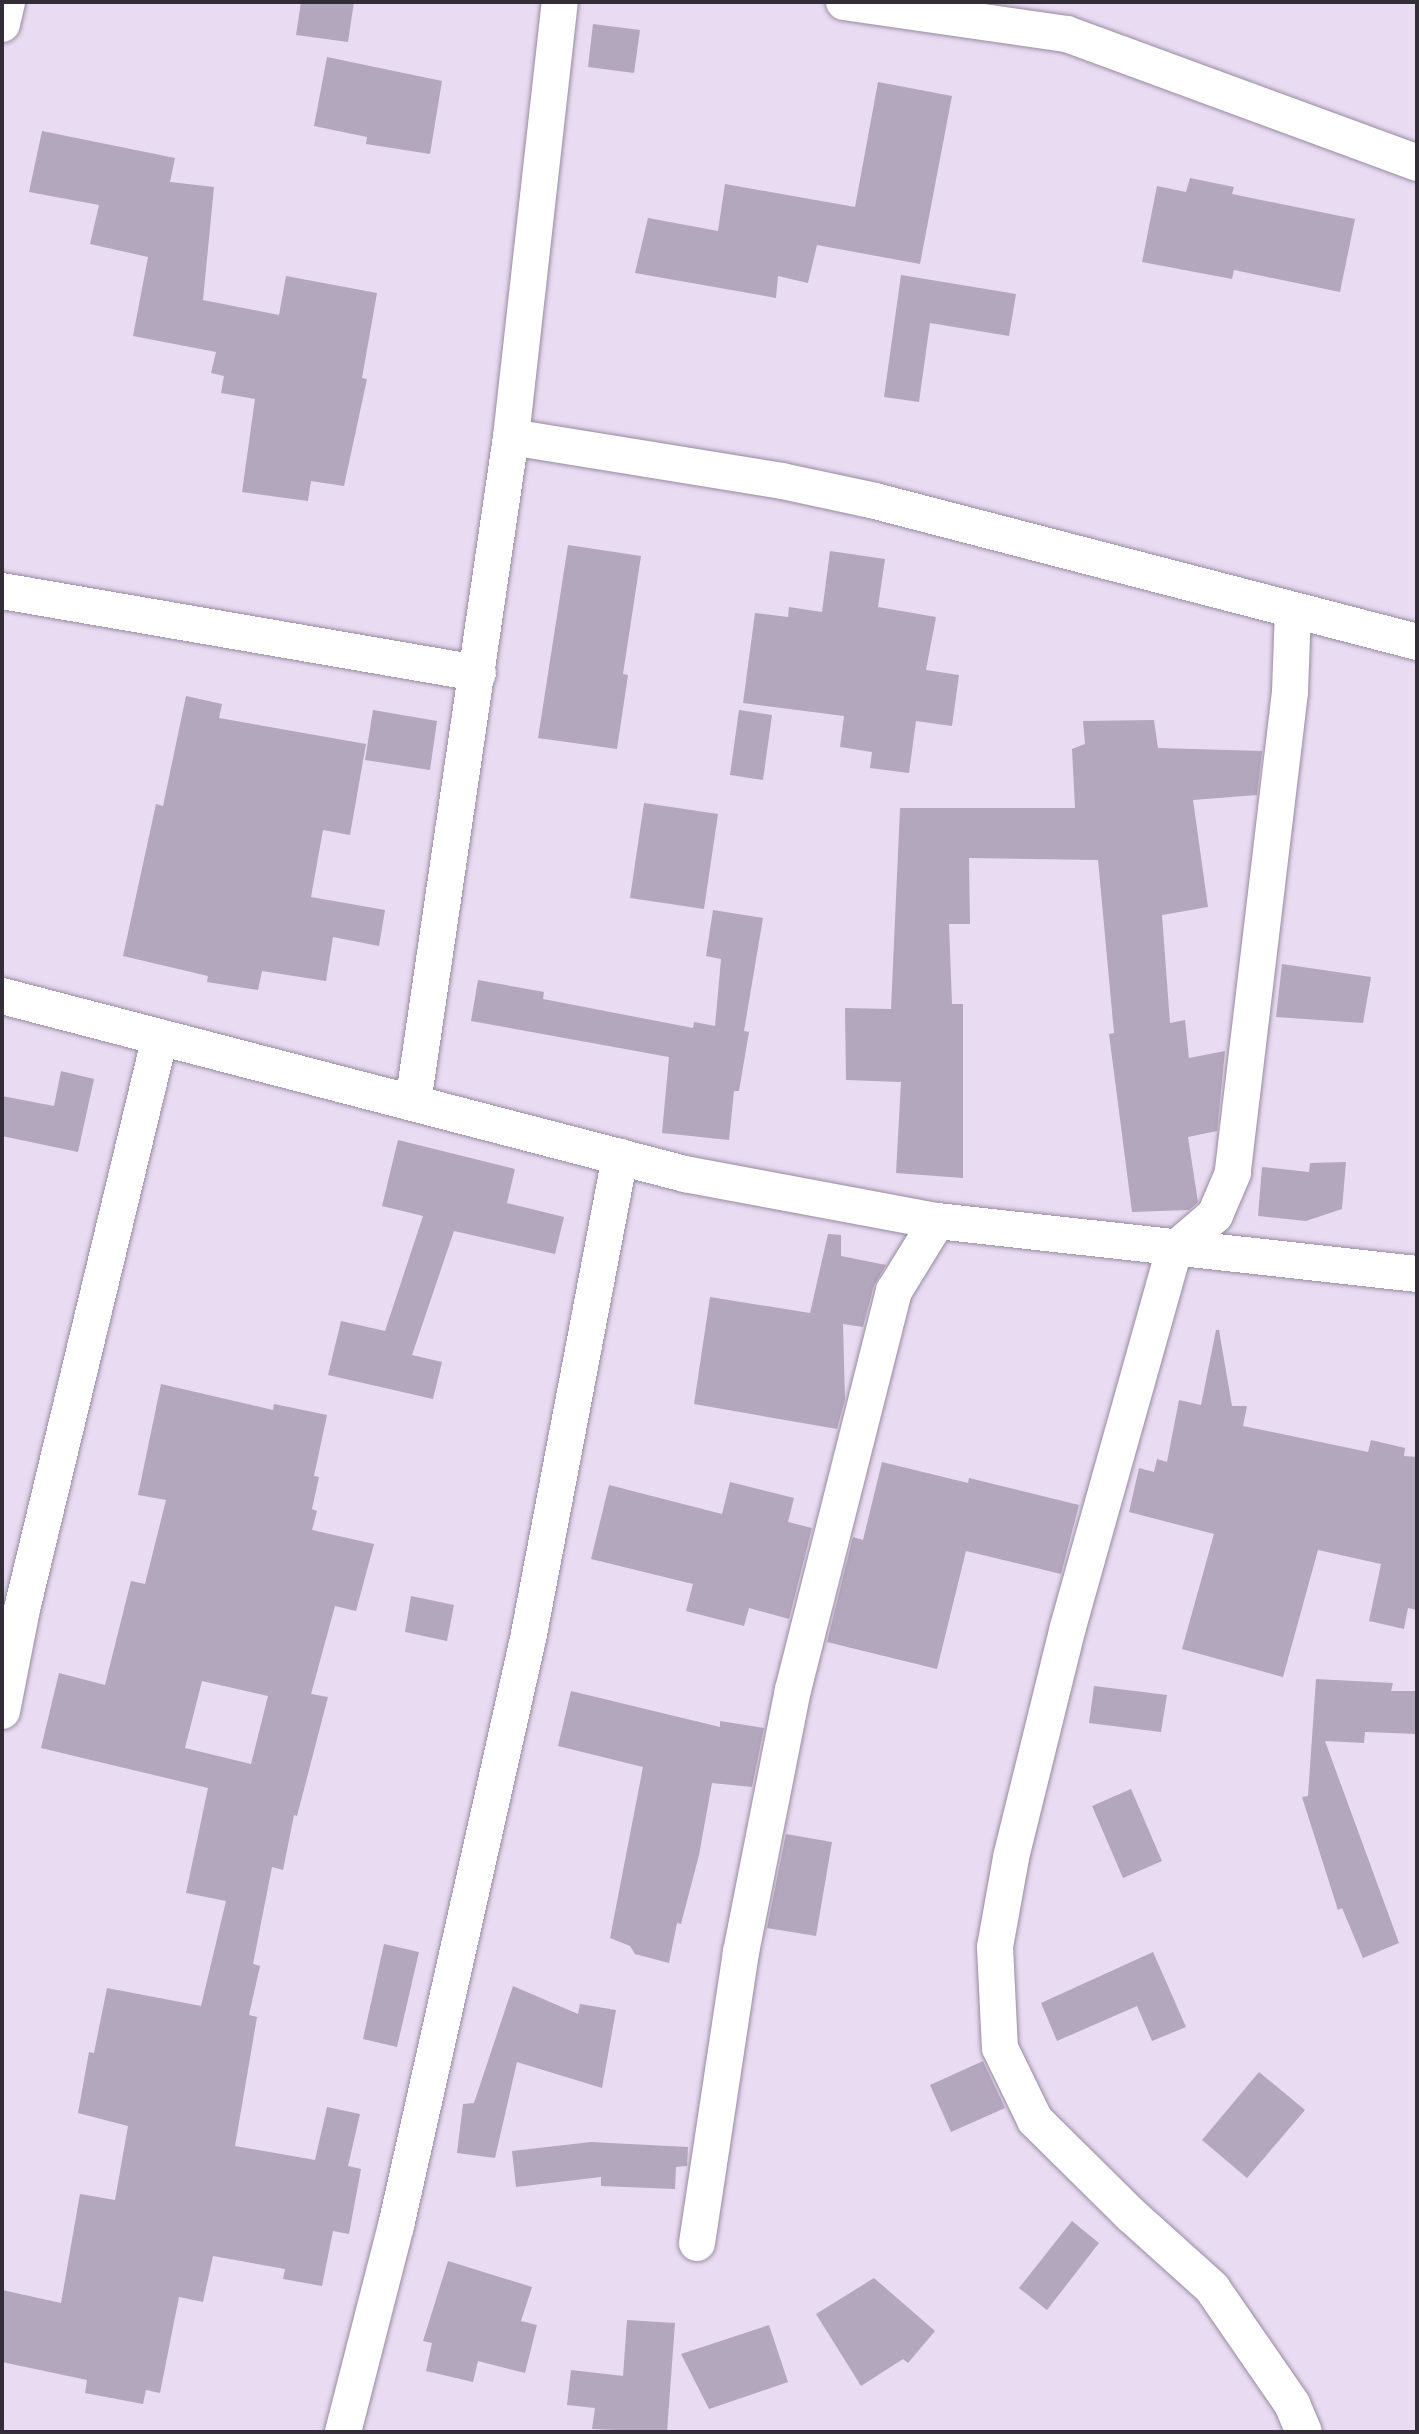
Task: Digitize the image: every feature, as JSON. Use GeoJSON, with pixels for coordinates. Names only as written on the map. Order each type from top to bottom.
{"type":"FeatureCollection","features":[{"type":"Feature","properties":{"kind":"street"},"geometry":{"type":"LineString","coordinates":[[2,24],[7,2]]}},
{"type":"Feature","properties":{"kind":"street"},"geometry":{"type":"LineString","coordinates":[[413,1103],[511,437],[560,2]]}},
{"type":"Feature","properties":{"kind":"street"},"geometry":{"type":"LineString","coordinates":[[844,2],[1067,34],[1417,163]]}},
{"type":"Feature","properties":{"kind":"street"},"geometry":{"type":"LineString","coordinates":[[511,437],[782,481],[875,501],[1417,642]]}},
{"type":"Feature","properties":{"kind":"street"},"geometry":{"type":"LineString","coordinates":[[2,591],[478,673]]}},
{"type":"Feature","properties":{"kind":"street"},"geometry":{"type":"LineString","coordinates":[[1293,610],[1288,719],[1233,1173],[1215,1215],[1174,1250],[1068,1627],[1011,1858],[995,1947],[1000,2048],[1035,2120],[1131,2215],[1212,2288],[1292,2404],[1304,2432]]}},
{"type":"Feature","properties":{"kind":"street"},"geometry":{"type":"LineString","coordinates":[[2,996],[685,1174],[937,1221],[1174,1250],[1417,1274]]}},
{"type":"Feature","properties":{"kind":"street"},"geometry":{"type":"LineString","coordinates":[[3,1703],[22,1609],[160,1037]]}},
{"type":"Feature","properties":{"kind":"street"},"geometry":{"type":"LineString","coordinates":[[343,2432],[396,2226],[528,1639],[620,1157]]}},
{"type":"Feature","properties":{"kind":"street"},"geometry":{"type":"LineString","coordinates":[[697,2243],[741,1952],[793,1690],[894,1291],[937,1221]]}},
{"type":"Feature","properties":{"kind":"building"},"geometry":{"type":"Polygon","coordinates":[[[301,2],[354,2],[348,42],[296,35],[301,2]]]}},
{"type":"Feature","properties":{"kind":"building"},"geometry":{"type":"Polygon","coordinates":[[[593,24],[640,30],[634,73],[588,67],[593,24]]]}},
{"type":"Feature","properties":{"kind":"building"},"geometry":{"type":"Polygon","coordinates":[[[327,57],[442,81],[430,154],[366,144],[367,137],[314,126],[327,57]]]}},
{"type":"Feature","properties":{"kind":"building"},"geometry":{"type":"Polygon","coordinates":[[[878,82],[952,96],[920,264],[817,245],[808,283],[778,276],[776,298],[635,273],[648,218],[718,231],[725,184],[855,207],[878,82]]]}},
{"type":"Feature","properties":{"kind":"building"},"geometry":{"type":"Polygon","coordinates":[[[42,131],[175,158],[170,182],[214,187],[203,300],[279,315],[286,276],[377,293],[362,378],[367,379],[344,486],[311,481],[308,501],[242,492],[255,399],[221,393],[224,376],[211,373],[216,352],[133,336],[148,257],[90,244],[99,205],[29,192],[42,131]]]}},
{"type":"Feature","properties":{"kind":"building"},"geometry":{"type":"Polygon","coordinates":[[[1190,178],[1234,187],[1232,194],[1355,219],[1340,292],[1234,270],[1232,279],[1142,262],[1157,186],[1186,192],[1190,178]]]}},
{"type":"Feature","properties":{"kind":"building"},"geometry":{"type":"Polygon","coordinates":[[[901,275],[1016,294],[1009,336],[930,323],[919,402],[884,397],[901,275]]]}},
{"type":"Feature","properties":{"kind":"building"},"geometry":{"type":"Polygon","coordinates":[[[568,545],[641,556],[623,674],[628,675],[617,749],[538,738],[568,545]]]}},
{"type":"Feature","properties":{"kind":"building"},"geometry":{"type":"Polygon","coordinates":[[[830,551],[885,559],[878,607],[936,617],[926,670],[959,675],[952,726],[916,721],[909,773],[870,768],[872,752],[840,747],[844,716],[743,703],[755,613],[788,617],[789,607],[822,612],[830,551]]]}},
{"type":"Feature","properties":{"kind":"building"},"geometry":{"type":"Polygon","coordinates":[[[186,696],[222,704],[219,718],[366,744],[350,835],[323,830],[311,897],[385,910],[379,946],[333,937],[326,981],[262,971],[258,990],[207,982],[208,976],[123,956],[156,804],[163,806],[186,696]]]}},
{"type":"Feature","properties":{"kind":"building"},"geometry":{"type":"Polygon","coordinates":[[[373,710],[437,721],[430,770],[365,760],[373,710]]]}},
{"type":"Feature","properties":{"kind":"building"},"geometry":{"type":"Polygon","coordinates":[[[739,710],[772,715],[763,780],[730,775],[739,710]]]}},
{"type":"Feature","properties":{"kind":"building"},"geometry":{"type":"Polygon","coordinates":[[[1154,720],[1158,748],[1262,751],[1257,795],[1193,800],[1208,907],[1162,915],[1170,1023],[1185,1020],[1189,1058],[1225,1051],[1217,1131],[1188,1137],[1198,1202],[1189,1210],[1132,1212],[1109,1034],[1114,1033],[1098,860],[969,858],[970,924],[949,924],[952,1004],[963,1004],[963,1178],[896,1173],[901,1082],[846,1080],[845,1008],[891,1009],[900,808],[1075,808],[1072,749],[1085,744],[1083,721],[1154,720]]]}},
{"type":"Feature","properties":{"kind":"building"},"geometry":{"type":"Polygon","coordinates":[[[644,803],[718,814],[704,909],[630,898],[644,803]]]}},
{"type":"Feature","properties":{"kind":"building"},"geometry":{"type":"Polygon","coordinates":[[[713,910],[763,918],[744,1031],[749,1032],[739,1091],[734,1091],[729,1140],[662,1133],[669,1057],[471,1021],[478,980],[544,992],[543,999],[693,1028],[694,1022],[715,1026],[721,959],[706,956],[713,910]]]}},
{"type":"Feature","properties":{"kind":"building"},"geometry":{"type":"Polygon","coordinates":[[[1282,964],[1371,977],[1363,1023],[1276,1017],[1282,964]]]}},
{"type":"Feature","properties":{"kind":"building"},"geometry":{"type":"Polygon","coordinates":[[[61,1071],[94,1079],[78,1152],[2,1136],[2,1096],[54,1106],[61,1071]]]}},
{"type":"Feature","properties":{"kind":"building"},"geometry":{"type":"Polygon","coordinates":[[[398,1140],[515,1169],[507,1203],[564,1217],[555,1254],[454,1231],[412,1355],[442,1362],[433,1399],[328,1375],[341,1321],[385,1331],[423,1216],[382,1206],[398,1140]]]}},
{"type":"Feature","properties":{"kind":"building"},"geometry":{"type":"Polygon","coordinates":[[[1346,1162],[1342,1209],[1306,1221],[1258,1216],[1262,1167],[1309,1172],[1310,1163],[1346,1162]]]}},
{"type":"Feature","properties":{"kind":"building"},"geometry":{"type":"Polygon","coordinates":[[[828,1234],[841,1235],[841,1256],[886,1265],[874,1285],[863,1327],[843,1324],[845,1399],[837,1429],[694,1404],[710,1297],[810,1313],[828,1234]]]}},
{"type":"Feature","properties":{"kind":"building"},"geometry":{"type":"Polygon","coordinates":[[[1216,1330],[1219,1330],[1232,1406],[1247,1406],[1243,1426],[1368,1452],[1371,1440],[1405,1448],[1404,1456],[1417,1457],[1417,1610],[1408,1608],[1404,1629],[1369,1621],[1381,1564],[1318,1550],[1283,1677],[1182,1649],[1214,1534],[1129,1512],[1139,1468],[1154,1472],[1157,1459],[1167,1462],[1179,1400],[1201,1405],[1216,1330]]]}},
{"type":"Feature","properties":{"kind":"building"},"geometry":{"type":"Polygon","coordinates":[[[161,1384],[273,1410],[274,1404],[327,1415],[314,1476],[319,1477],[312,1509],[317,1511],[312,1530],[374,1544],[356,1611],[335,1606],[311,1694],[328,1697],[297,1816],[294,1815],[283,1870],[272,1867],[253,1964],[260,1966],[249,2015],[257,2017],[235,2146],[315,2160],[327,2107],[360,2114],[348,2166],[361,2169],[349,2234],[333,2231],[322,2286],[283,2279],[285,2269],[213,2256],[203,2302],[179,2297],[160,2393],[146,2390],[143,2404],[85,2393],[87,2380],[2,2362],[2,2290],[61,2303],[80,2194],[115,2200],[128,2126],[78,2113],[89,2052],[94,2053],[107,1988],[201,2006],[226,1901],[186,1893],[208,1788],[41,1748],[59,1673],[105,1685],[131,1581],[145,1584],[166,1500],[138,1495],[161,1384]],[[202,1681],[185,1748],[251,1764],[268,1696],[202,1681]]]}},
{"type":"Feature","properties":{"kind":"building"},"geometry":{"type":"Polygon","coordinates":[[[882,1462],[968,1483],[969,1478],[1079,1505],[1061,1574],[966,1551],[937,1669],[827,1642],[853,1537],[863,1540],[882,1462]]]}},
{"type":"Feature","properties":{"kind":"building"},"geometry":{"type":"Polygon","coordinates":[[[730,1482],[794,1498],[788,1522],[812,1528],[789,1619],[749,1608],[744,1626],[686,1611],[693,1584],[591,1559],[609,1485],[722,1514],[730,1482]]]}},
{"type":"Feature","properties":{"kind":"building"},"geometry":{"type":"Polygon","coordinates":[[[411,1596],[454,1605],[447,1641],[405,1632],[411,1596]]]}},
{"type":"Feature","properties":{"kind":"building"},"geometry":{"type":"Polygon","coordinates":[[[1316,1679],[1393,1683],[1391,1691],[1417,1691],[1417,1734],[1365,1732],[1364,1743],[1325,1741],[1399,1943],[1363,1958],[1342,1908],[1338,1910],[1302,1797],[1308,1796],[1316,1679]]]}},
{"type":"Feature","properties":{"kind":"building"},"geometry":{"type":"Polygon","coordinates":[[[1094,1686],[1167,1695],[1161,1732],[1089,1723],[1094,1686]]]}},
{"type":"Feature","properties":{"kind":"building"},"geometry":{"type":"Polygon","coordinates":[[[571,1691],[720,1727],[720,1721],[764,1728],[752,1787],[712,1783],[699,1855],[681,1924],[677,1923],[669,1963],[635,1954],[630,1946],[610,1938],[643,1767],[558,1746],[571,1691]]]}},
{"type":"Feature","properties":{"kind":"building"},"geometry":{"type":"Polygon","coordinates":[[[1131,1789],[1162,1861],[1123,1878],[1092,1806],[1131,1789]]]}},
{"type":"Feature","properties":{"kind":"building"},"geometry":{"type":"Polygon","coordinates":[[[786,1834],[832,1842],[816,1936],[767,1928],[786,1834]]]}},
{"type":"Feature","properties":{"kind":"building"},"geometry":{"type":"Polygon","coordinates":[[[384,1944],[419,1952],[397,2047],[363,2039],[384,1944]]]}},
{"type":"Feature","properties":{"kind":"building"},"geometry":{"type":"Polygon","coordinates":[[[1153,1952],[1186,2027],[1152,2041],[1137,2006],[1057,2041],[1041,2003],[1153,1952]]]}},
{"type":"Feature","properties":{"kind":"building"},"geometry":{"type":"Polygon","coordinates":[[[513,1986],[578,2014],[580,2004],[616,2010],[602,2088],[517,2062],[495,2158],[457,2153],[463,2104],[474,2103],[513,1986]]]}},
{"type":"Feature","properties":{"kind":"building"},"geometry":{"type":"Polygon","coordinates":[[[983,2061],[1005,2108],[951,2132],[930,2085],[983,2061]]]}},
{"type":"Feature","properties":{"kind":"building"},"geometry":{"type":"Polygon","coordinates":[[[1259,2072],[1305,2110],[1247,2178],[1202,2140],[1259,2072]]]}},
{"type":"Feature","properties":{"kind":"building"},"geometry":{"type":"Polygon","coordinates":[[[591,2142],[688,2147],[687,2166],[676,2167],[675,2189],[601,2186],[601,2177],[516,2187],[512,2151],[591,2142]]]}},
{"type":"Feature","properties":{"kind":"building"},"geometry":{"type":"Polygon","coordinates":[[[1072,2221],[1099,2243],[1047,2310],[1019,2288],[1072,2221]]]}},
{"type":"Feature","properties":{"kind":"building"},"geometry":{"type":"Polygon","coordinates":[[[448,2261],[532,2287],[521,2321],[537,2325],[525,2373],[478,2361],[473,2382],[426,2371],[432,2343],[423,2341],[448,2261]]]}},
{"type":"Feature","properties":{"kind":"building"},"geometry":{"type":"Polygon","coordinates":[[[874,2278],[935,2331],[908,2363],[903,2359],[861,2386],[816,2314],[874,2278]]]}},
{"type":"Feature","properties":{"kind":"building"},"geometry":{"type":"Polygon","coordinates":[[[627,2320],[675,2323],[667,2432],[592,2429],[595,2408],[567,2405],[571,2370],[623,2376],[627,2320]]]}},
{"type":"Feature","properties":{"kind":"building"},"geometry":{"type":"Polygon","coordinates":[[[769,2325],[788,2382],[709,2409],[681,2354],[769,2325]]]}}]}
